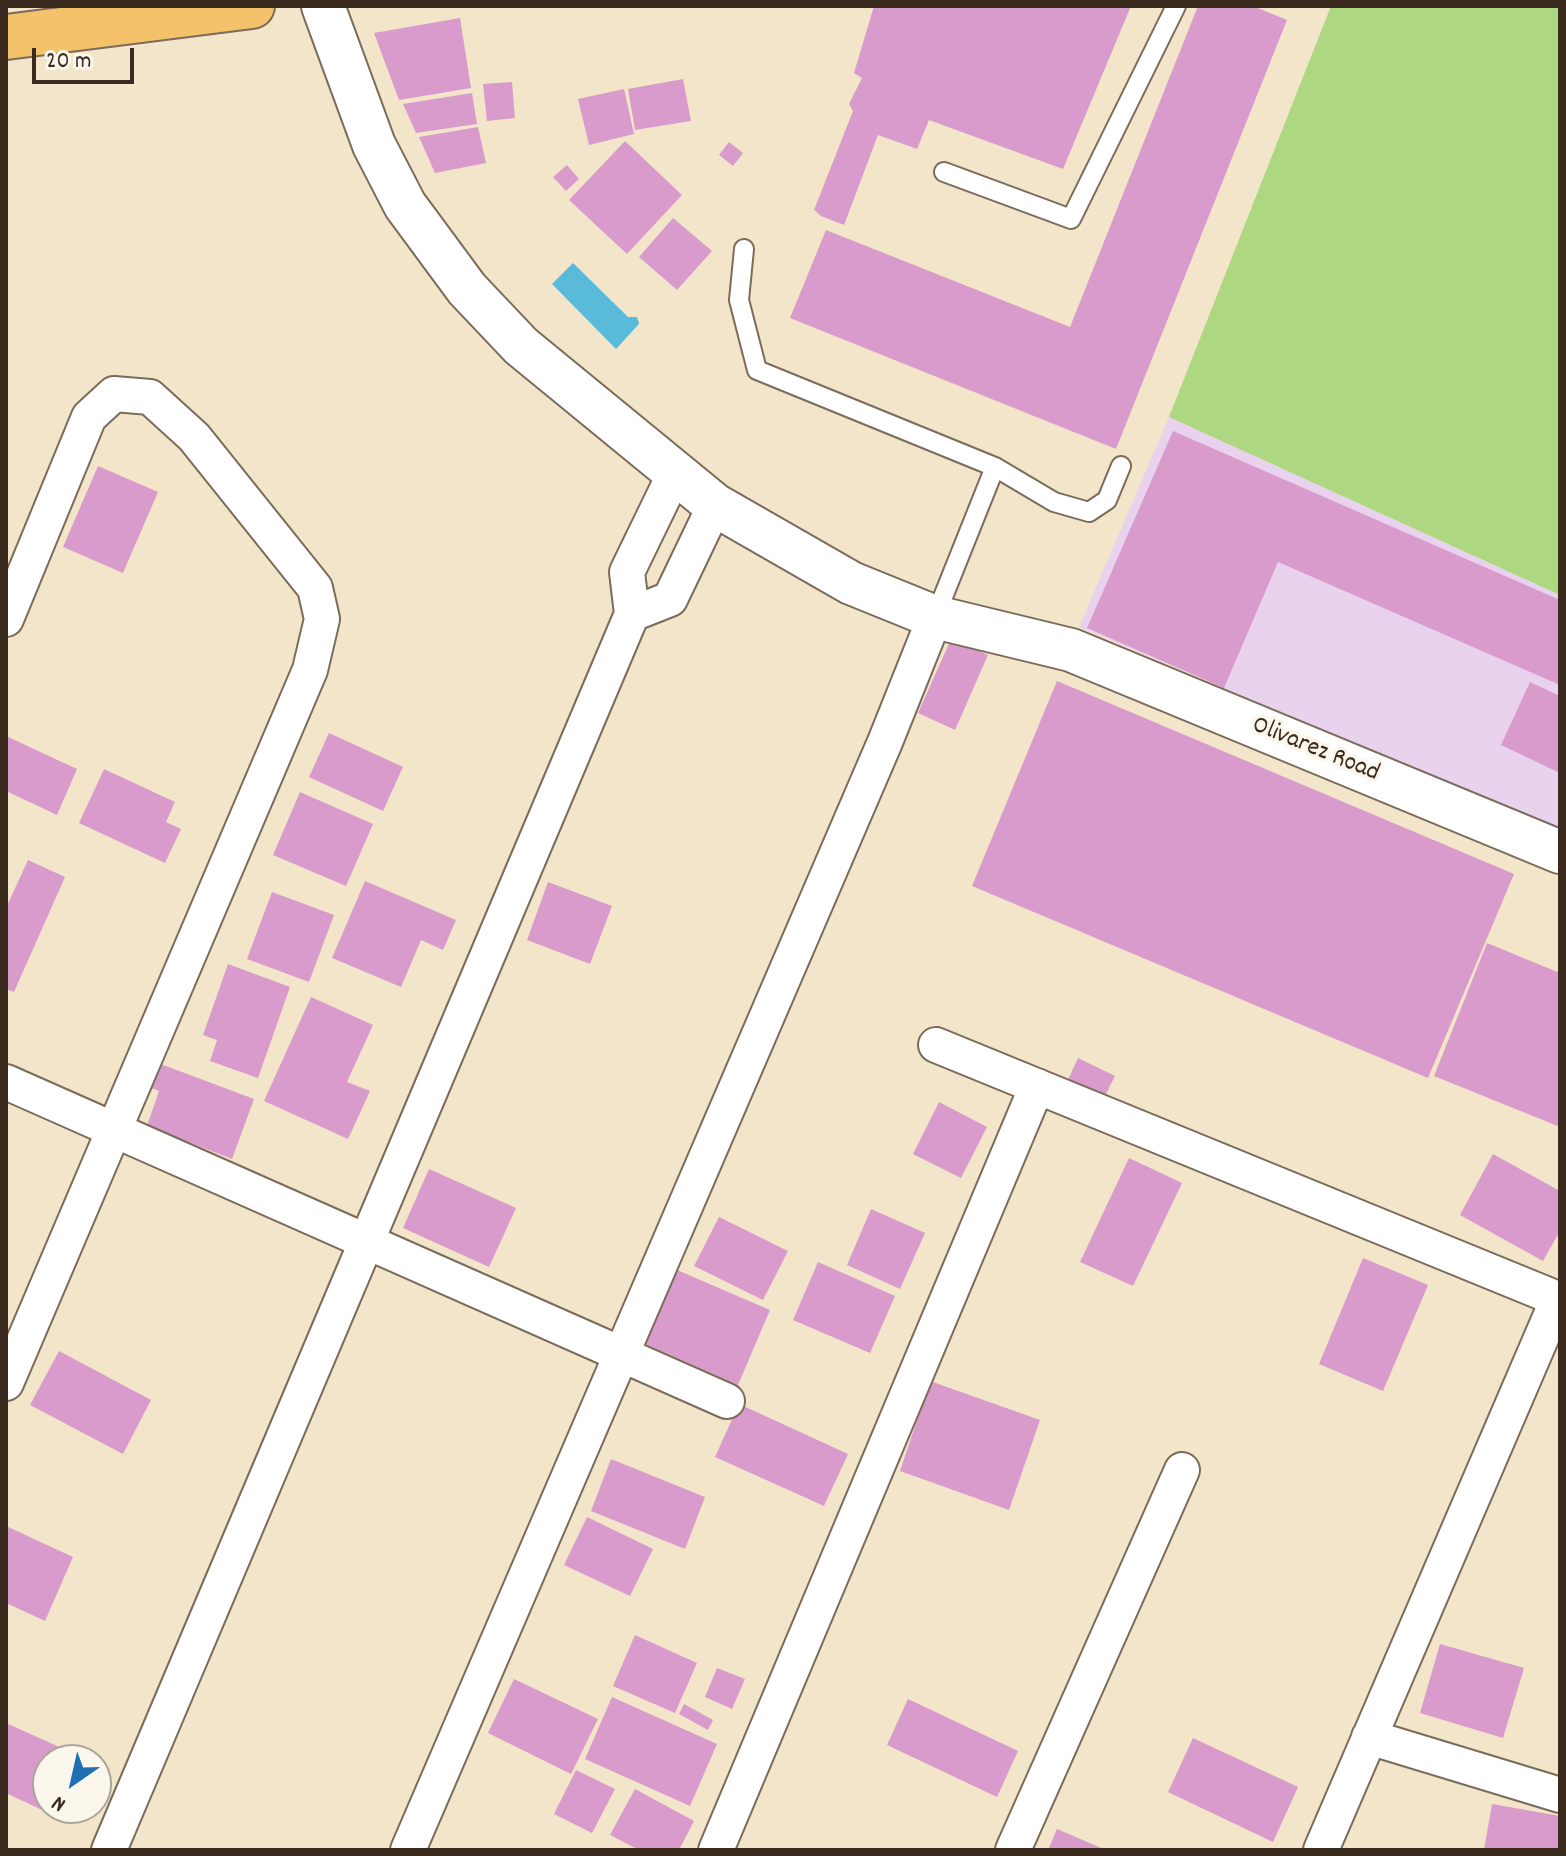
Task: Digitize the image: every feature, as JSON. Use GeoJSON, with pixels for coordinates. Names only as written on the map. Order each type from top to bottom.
{"type":"FeatureCollection","features":[{"type":"Feature","properties":{"kind":"main road"},"geometry":{"type":"LineString","coordinates":[[6,37],[252,6]]}},
{"type":"Feature","properties":{"kind":"street","name":"Olivarez Road"},"geometry":{"type":"LineString","coordinates":[[323,6],[374,145],[405,205],[467,289],[521,346],[715,505],[851,583],[935,617],[1071,650],[1560,852]]}},
{"type":"Feature","properties":{"kind":"street"},"geometry":{"type":"LineString","coordinates":[[6,619],[89,417],[114,394],[150,397],[194,437],[315,588],[322,619],[310,670],[6,1383]]}},
{"type":"Feature","properties":{"kind":"street"},"geometry":{"type":"LineString","coordinates":[[109,1850],[632,614],[627,572],[675,473]]}},
{"type":"Feature","properties":{"kind":"street"},"geometry":{"type":"LineString","coordinates":[[632,614],[670,599],[715,505]]}},
{"type":"Feature","properties":{"kind":"street"},"geometry":{"type":"LineString","coordinates":[[408,1850],[879,757],[935,617]]}},
{"type":"Feature","properties":{"kind":"street"},"geometry":{"type":"LineString","coordinates":[[936,1045],[1558,1299],[1321,1850]]}},
{"type":"Feature","properties":{"kind":"street"},"geometry":{"type":"LineString","coordinates":[[6,1082],[727,1401]]}},
{"type":"Feature","properties":{"kind":"street"},"geometry":{"type":"LineString","coordinates":[[716,1850],[1037,1086]]}},
{"type":"Feature","properties":{"kind":"street"},"geometry":{"type":"LineString","coordinates":[[1013,1850],[1182,1470]]}},
{"type":"Feature","properties":{"kind":"street"},"geometry":{"type":"LineString","coordinates":[[1369,1737],[1560,1795]]}},
{"type":"Feature","properties":{"kind":"lane"},"geometry":{"type":"LineString","coordinates":[[944,172],[1071,219],[1176,6]]}},
{"type":"Feature","properties":{"kind":"lane"},"geometry":{"type":"LineString","coordinates":[[744,249],[739,300],[757,370],[995,467],[1054,502],[1089,512],[1107,500],[1121,466]]}},
{"type":"Feature","properties":{"kind":"lane"},"geometry":{"type":"LineString","coordinates":[[935,617],[995,467]]}},
{"type":"Feature","properties":{"kind":"shaded area"},"geometry":{"type":"Polygon","coordinates":[[[1169,417],[1560,595],[1560,829],[1079,627],[1169,417]]]}},
{"type":"Feature","properties":{"kind":"green space"},"geometry":{"type":"Polygon","coordinates":[[[1331,6],[1560,6],[1560,595],[1169,417],[1331,6]]]}},
{"type":"Feature","properties":{"kind":"water"},"geometry":{"type":"Polygon","coordinates":[[[573,263],[628,317],[637,317],[638,325],[616,349],[552,284],[573,263]]]}},
{"type":"Feature","properties":{"kind":"building"},"geometry":{"type":"Polygon","coordinates":[[[874,6],[1131,6],[1063,169],[929,120],[917,149],[878,135],[844,225],[814,210],[853,111],[849,104],[862,78],[854,73],[874,6]]]}},
{"type":"Feature","properties":{"kind":"building"},"geometry":{"type":"Polygon","coordinates":[[[1198,6],[1253,6],[1287,20],[1116,449],[790,318],[826,230],[1070,327],[1198,6]]]}},
{"type":"Feature","properties":{"kind":"building"},"geometry":{"type":"Polygon","coordinates":[[[460,18],[471,88],[399,100],[374,33],[460,18]]]}},
{"type":"Feature","properties":{"kind":"building"},"geometry":{"type":"Polygon","coordinates":[[[683,79],[691,121],[635,130],[628,89],[683,79]]]}},
{"type":"Feature","properties":{"kind":"building"},"geometry":{"type":"Polygon","coordinates":[[[512,82],[515,118],[487,121],[483,84],[512,82]]]}},
{"type":"Feature","properties":{"kind":"building"},"geometry":{"type":"Polygon","coordinates":[[[624,89],[634,134],[589,145],[578,99],[624,89]]]}},
{"type":"Feature","properties":{"kind":"building"},"geometry":{"type":"Polygon","coordinates":[[[472,93],[477,124],[416,133],[403,104],[472,93]]]}},
{"type":"Feature","properties":{"kind":"building"},"geometry":{"type":"Polygon","coordinates":[[[478,127],[486,163],[435,173],[419,137],[478,127]]]}},
{"type":"Feature","properties":{"kind":"building"},"geometry":{"type":"Polygon","coordinates":[[[625,141],[682,195],[627,254],[569,200],[625,141]]]}},
{"type":"Feature","properties":{"kind":"building"},"geometry":{"type":"Polygon","coordinates":[[[729,142],[743,153],[733,166],[719,155],[729,142]]]}},
{"type":"Feature","properties":{"kind":"building"},"geometry":{"type":"Polygon","coordinates":[[[567,165],[579,179],[566,191],[553,177],[567,165]]]}},
{"type":"Feature","properties":{"kind":"building"},"geometry":{"type":"Polygon","coordinates":[[[673,218],[712,251],[677,290],[639,257],[673,218]]]}},
{"type":"Feature","properties":{"kind":"building"},"geometry":{"type":"Polygon","coordinates":[[[1173,431],[1560,600],[1560,685],[1278,562],[1224,688],[1087,628],[1173,431]]]}},
{"type":"Feature","properties":{"kind":"building"},"geometry":{"type":"Polygon","coordinates":[[[98,466],[158,492],[123,573],[63,547],[98,466]]]}},
{"type":"Feature","properties":{"kind":"building"},"geometry":{"type":"Polygon","coordinates":[[[951,639],[988,655],[955,730],[918,713],[951,639]]]}},
{"type":"Feature","properties":{"kind":"building"},"geometry":{"type":"Polygon","coordinates":[[[1057,681],[1514,874],[1428,1078],[972,886],[1057,681]]]}},
{"type":"Feature","properties":{"kind":"building"},"geometry":{"type":"Polygon","coordinates":[[[1530,682],[1560,696],[1560,773],[1501,745],[1530,682]]]}},
{"type":"Feature","properties":{"kind":"building"},"geometry":{"type":"Polygon","coordinates":[[[329,733],[403,767],[383,811],[309,777],[329,733]]]}},
{"type":"Feature","properties":{"kind":"building"},"geometry":{"type":"Polygon","coordinates":[[[6,736],[77,769],[57,815],[6,791],[6,736]]]}},
{"type":"Feature","properties":{"kind":"building"},"geometry":{"type":"Polygon","coordinates":[[[104,769],[175,802],[166,822],[181,829],[165,863],[79,823],[104,769]]]}},
{"type":"Feature","properties":{"kind":"building"},"geometry":{"type":"Polygon","coordinates":[[[300,792],[373,824],[346,886],[273,855],[300,792]]]}},
{"type":"Feature","properties":{"kind":"building"},"geometry":{"type":"Polygon","coordinates":[[[28,860],[65,877],[14,992],[6,989],[6,908],[28,860]]]}},
{"type":"Feature","properties":{"kind":"building"},"geometry":{"type":"Polygon","coordinates":[[[365,881],[456,920],[443,950],[421,940],[401,987],[332,958],[365,881]]]}},
{"type":"Feature","properties":{"kind":"building"},"geometry":{"type":"Polygon","coordinates":[[[548,882],[612,906],[590,964],[527,940],[548,882]]]}},
{"type":"Feature","properties":{"kind":"building"},"geometry":{"type":"Polygon","coordinates":[[[272,892],[334,915],[309,982],[247,959],[272,892]]]}},
{"type":"Feature","properties":{"kind":"building"},"geometry":{"type":"Polygon","coordinates":[[[1487,943],[1560,973],[1560,1127],[1434,1076],[1487,943]]]}},
{"type":"Feature","properties":{"kind":"building"},"geometry":{"type":"Polygon","coordinates":[[[228,964],[290,987],[258,1078],[210,1061],[217,1040],[203,1035],[228,964]]]}},
{"type":"Feature","properties":{"kind":"building"},"geometry":{"type":"Polygon","coordinates":[[[311,997],[373,1025],[347,1082],[370,1091],[348,1139],[264,1101],[311,997]]]}},
{"type":"Feature","properties":{"kind":"building"},"geometry":{"type":"Polygon","coordinates":[[[1078,1058],[1115,1076],[1103,1100],[1067,1082],[1078,1058]]]}},
{"type":"Feature","properties":{"kind":"building"},"geometry":{"type":"Polygon","coordinates":[[[158,1063],[254,1099],[232,1159],[147,1126],[159,1091],[149,1087],[158,1063]]]}},
{"type":"Feature","properties":{"kind":"building"},"geometry":{"type":"Polygon","coordinates":[[[939,1102],[987,1127],[961,1178],[913,1154],[939,1102]]]}},
{"type":"Feature","properties":{"kind":"building"},"geometry":{"type":"Polygon","coordinates":[[[1493,1154],[1560,1191],[1560,1231],[1543,1261],[1460,1215],[1493,1154]]]}},
{"type":"Feature","properties":{"kind":"building"},"geometry":{"type":"Polygon","coordinates":[[[1129,1158],[1182,1183],[1133,1286],[1080,1262],[1129,1158]]]}},
{"type":"Feature","properties":{"kind":"building"},"geometry":{"type":"Polygon","coordinates":[[[429,1169],[516,1208],[489,1267],[403,1228],[429,1169]]]}},
{"type":"Feature","properties":{"kind":"building"},"geometry":{"type":"Polygon","coordinates":[[[871,1209],[925,1233],[900,1289],[847,1265],[871,1209]]]}},
{"type":"Feature","properties":{"kind":"building"},"geometry":{"type":"Polygon","coordinates":[[[719,1217],[788,1251],[763,1300],[694,1266],[719,1217]]]}},
{"type":"Feature","properties":{"kind":"building"},"geometry":{"type":"Polygon","coordinates":[[[1363,1258],[1428,1285],[1383,1391],[1319,1364],[1363,1258]]]}},
{"type":"Feature","properties":{"kind":"building"},"geometry":{"type":"Polygon","coordinates":[[[818,1262],[895,1296],[870,1353],[793,1320],[818,1262]]]}},
{"type":"Feature","properties":{"kind":"building"},"geometry":{"type":"Polygon","coordinates":[[[670,1267],[770,1310],[738,1385],[639,1341],[670,1267]]]}},
{"type":"Feature","properties":{"kind":"building"},"geometry":{"type":"Polygon","coordinates":[[[59,1351],[151,1400],[123,1454],[30,1405],[59,1351]]]}},
{"type":"Feature","properties":{"kind":"building"},"geometry":{"type":"Polygon","coordinates":[[[930,1381],[1040,1420],[1009,1510],[900,1471],[930,1381]]]}},
{"type":"Feature","properties":{"kind":"building"},"geometry":{"type":"Polygon","coordinates":[[[739,1404],[848,1454],[824,1506],[715,1457],[739,1404]]]}},
{"type":"Feature","properties":{"kind":"building"},"geometry":{"type":"Polygon","coordinates":[[[611,1459],[705,1497],[685,1549],[591,1511],[611,1459]]]}},
{"type":"Feature","properties":{"kind":"building"},"geometry":{"type":"Polygon","coordinates":[[[587,1517],[653,1549],[630,1596],[564,1565],[587,1517]]]}},
{"type":"Feature","properties":{"kind":"building"},"geometry":{"type":"Polygon","coordinates":[[[6,1526],[73,1557],[45,1621],[6,1603],[6,1526]]]}},
{"type":"Feature","properties":{"kind":"building"},"geometry":{"type":"Polygon","coordinates":[[[635,1635],[697,1663],[675,1713],[613,1686],[635,1635]]]}},
{"type":"Feature","properties":{"kind":"building"},"geometry":{"type":"Polygon","coordinates":[[[1440,1644],[1524,1668],[1503,1738],[1420,1713],[1440,1644]]]}},
{"type":"Feature","properties":{"kind":"building"},"geometry":{"type":"Polygon","coordinates":[[[717,1668],[745,1679],[732,1709],[705,1697],[717,1668]]]}},
{"type":"Feature","properties":{"kind":"building"},"geometry":{"type":"Polygon","coordinates":[[[514,1679],[598,1719],[571,1774],[488,1733],[514,1679]]]}},
{"type":"Feature","properties":{"kind":"building"},"geometry":{"type":"Polygon","coordinates":[[[612,1697],[717,1744],[690,1806],[585,1759],[612,1697]]]}},
{"type":"Feature","properties":{"kind":"building"},"geometry":{"type":"Polygon","coordinates":[[[908,1699],[1018,1751],[997,1797],[887,1745],[908,1699]]]}},
{"type":"Feature","properties":{"kind":"building"},"geometry":{"type":"Polygon","coordinates":[[[684,1704],[713,1720],[708,1730],[679,1714],[684,1704]]]}},
{"type":"Feature","properties":{"kind":"building"},"geometry":{"type":"Polygon","coordinates":[[[6,1723],[53,1744],[32,1744],[32,1805],[6,1793],[6,1723]]]}},
{"type":"Feature","properties":{"kind":"building"},"geometry":{"type":"Polygon","coordinates":[[[1193,1738],[1298,1787],[1273,1842],[1168,1792],[1193,1738]]]}},
{"type":"Feature","properties":{"kind":"building"},"geometry":{"type":"Polygon","coordinates":[[[576,1770],[615,1789],[592,1833],[554,1814],[576,1770]]]}},
{"type":"Feature","properties":{"kind":"building"},"geometry":{"type":"Polygon","coordinates":[[[635,1789],[694,1821],[679,1850],[639,1850],[610,1835],[635,1789]]]}},
{"type":"Feature","properties":{"kind":"building"},"geometry":{"type":"Polygon","coordinates":[[[1492,1804],[1560,1816],[1560,1850],[1484,1850],[1492,1804]]]}},
{"type":"Feature","properties":{"kind":"building"},"geometry":{"type":"Polygon","coordinates":[[[1057,1829],[1106,1850],[1048,1850],[1057,1829]]]}}]}
